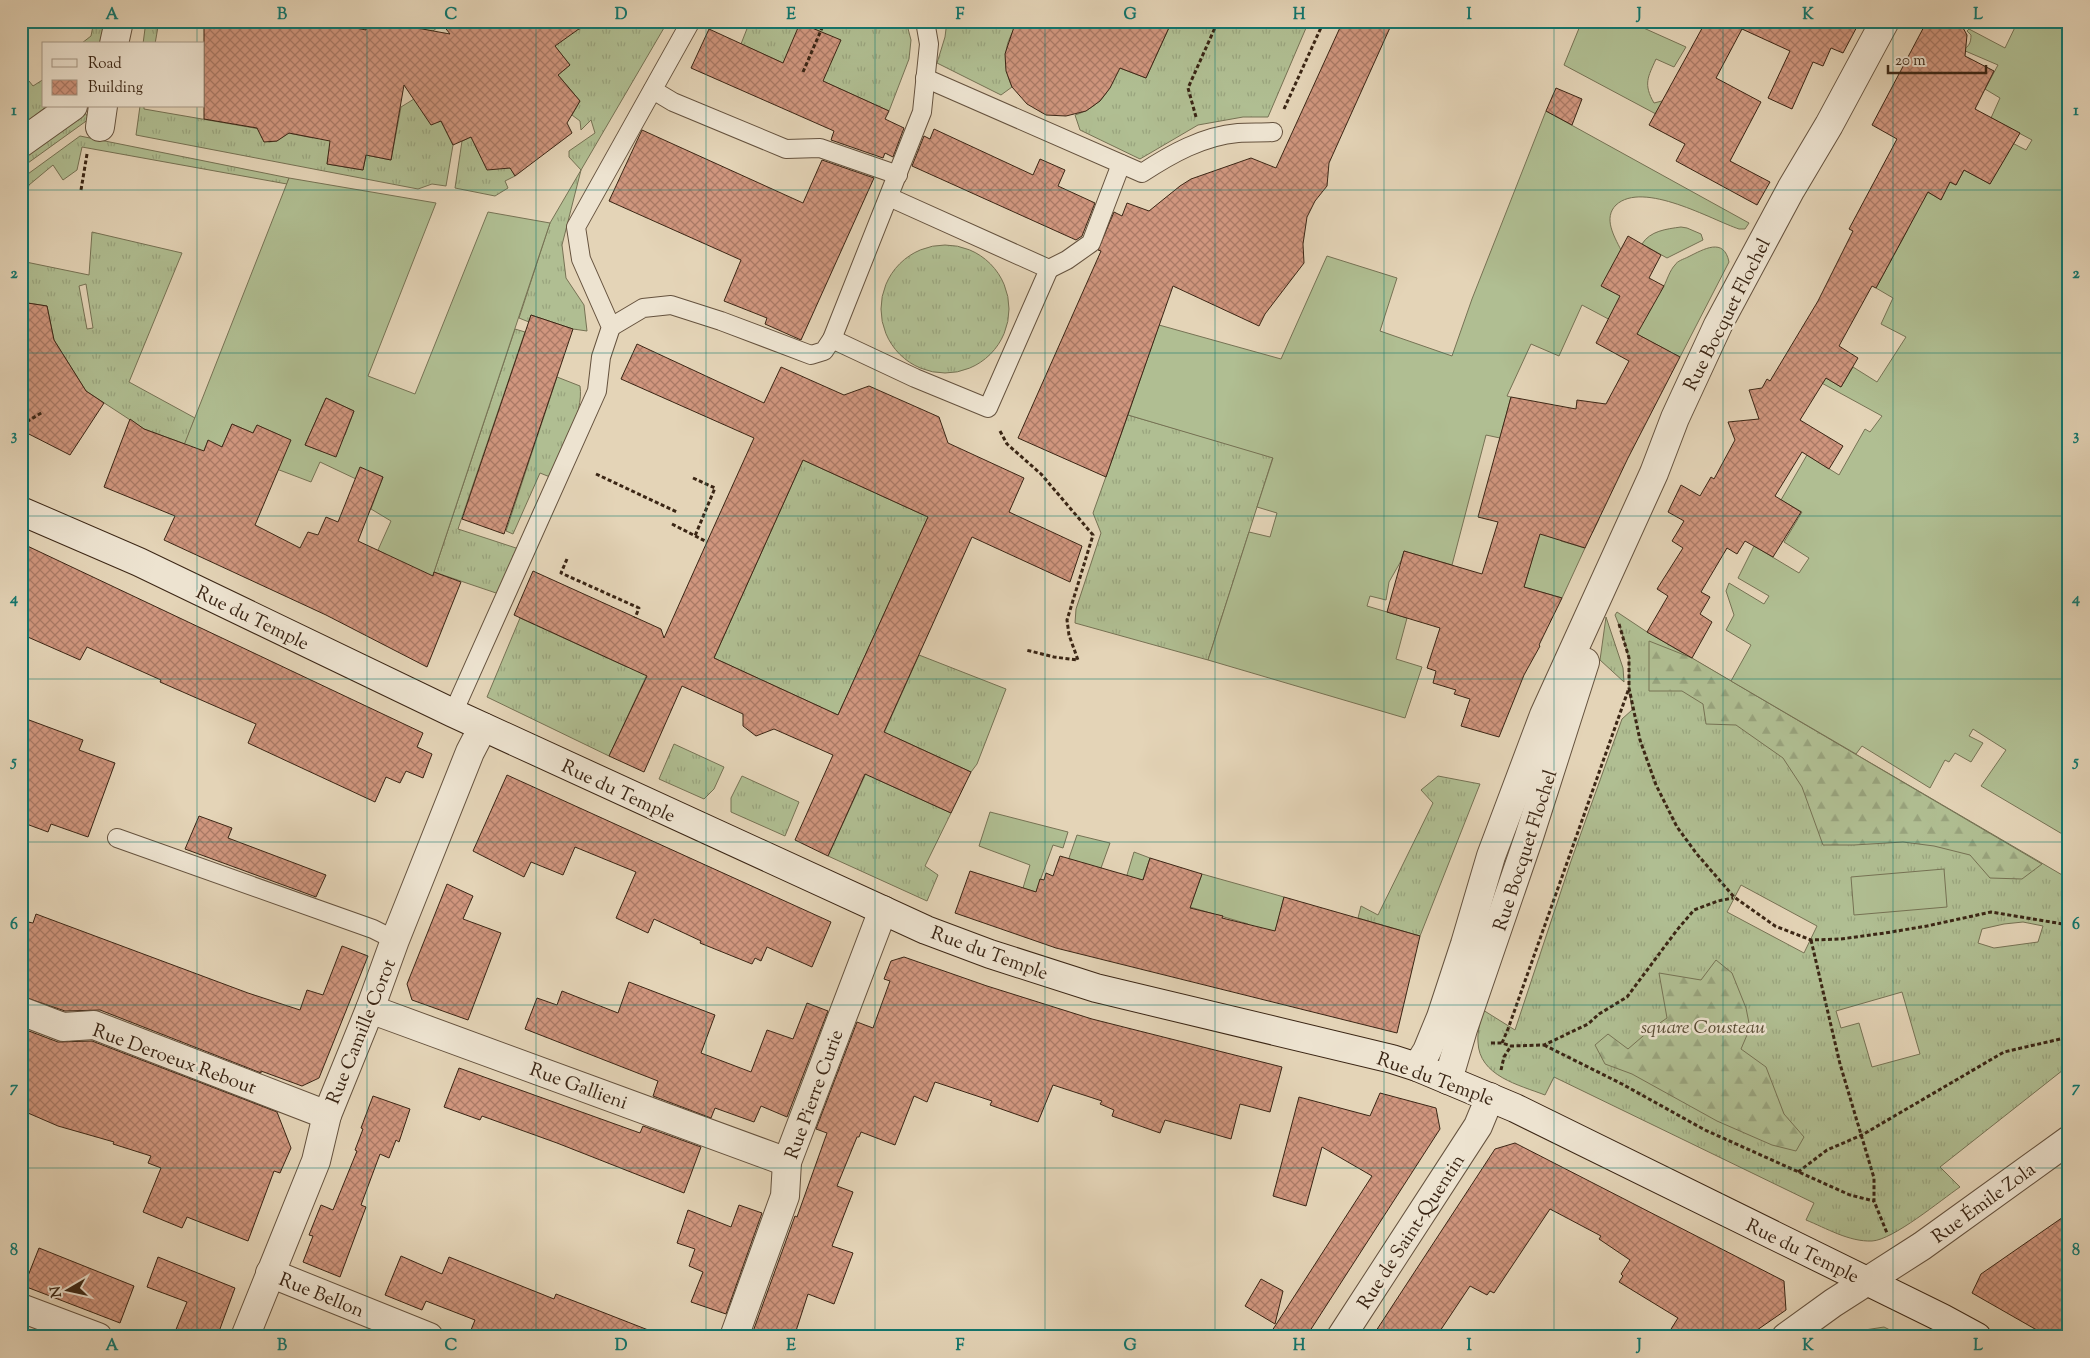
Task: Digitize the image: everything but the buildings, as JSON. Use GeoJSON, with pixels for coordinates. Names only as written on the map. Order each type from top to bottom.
{"type":"FeatureCollection","features":[{"type":"Feature","properties":{"kind":"street"},"geometry":{"type":"LineString","coordinates":[[114,42],[118,21]]}},
{"type":"Feature","properties":{"kind":"street","name":"Rue Bocquet Flochel"},"geometry":{"type":"LineString","coordinates":[[1417,1067],[1427,1051],[1441,1017],[1491,856],[1544,715],[1590,618],[1600,588],[1654,473],[1675,418],[1718,325],[1790,189],[1829,125],[1885,21]]}},
{"type":"Feature","properties":{"kind":"street"},"geometry":{"type":"LineString","coordinates":[[21,143],[70,108]]}},
{"type":"Feature","properties":{"kind":"street","name":"Rue du Temple"},"geometry":{"type":"LineString","coordinates":[[21,511],[139,562],[453,713],[926,930],[990,954],[1096,988],[1392,1059],[1417,1067],[1490,1097],[1867,1281],[1977,1337]]}},
{"type":"Feature","properties":{"kind":"street","name":"Rue Bocquet Flochel"},"geometry":{"type":"LineString","coordinates":[[1448,1080],[1473,1000],[1529,837],[1585,659],[1590,618]]}},
{"type":"Feature","properties":{"kind":"street","name":"Rue Camille Corot"},"geometry":{"type":"LineString","coordinates":[[245,1337],[316,1161],[327,1115],[370,1010],[395,940],[470,752],[483,727]]}},
{"type":"Feature","properties":{"kind":"street","name":"Rue Pierre Curie"},"geometry":{"type":"LineString","coordinates":[[734,1337],[785,1196],[787,1162],[883,910]]}},
{"type":"Feature","properties":{"kind":"street"},"geometry":{"type":"LineString","coordinates":[[1465,944],[1473,1000]]}},
{"type":"Feature","properties":{"kind":"street","name":"Rue Gallieni"},"geometry":{"type":"LineString","coordinates":[[370,1010],[787,1162]]}},
{"type":"Feature","properties":{"kind":"street","name":"Rue Deroeux Rebout"},"geometry":{"type":"LineString","coordinates":[[21,1011],[63,1026],[94,1025],[327,1115]]}},
{"type":"Feature","properties":{"kind":"street","name":"Rue de Saint-Quentin"},"geometry":{"type":"LineString","coordinates":[[1342,1337],[1478,1126],[1490,1097]]}},
{"type":"Feature","properties":{"kind":"street","name":"Rue Émile Zola"},"geometry":{"type":"LineString","coordinates":[[1786,1337],[1808,1320],[1922,1246],[2069,1140]]}},
{"type":"Feature","properties":{"kind":"street","name":"Rue Bellon"},"geometry":{"type":"LineString","coordinates":[[270,1273],[429,1337]]}},
{"type":"Feature","properties":{"kind":"street"},"geometry":{"type":"LineString","coordinates":[[21,1308],[98,1337]]}},
{"type":"Feature","properties":{"kind":"lane"},"geometry":{"type":"LineString","coordinates":[[611,327],[581,259],[576,227],[589,200],[691,21]]}},
{"type":"Feature","properties":{"kind":"lane"},"geometry":{"type":"LineString","coordinates":[[453,713],[597,391],[601,358],[611,327],[643,308],[671,305],[721,321],[811,355],[824,351],[832,339],[922,112],[929,44],[926,21]]}},
{"type":"Feature","properties":{"kind":"lane"},"geometry":{"type":"LineString","coordinates":[[925,78],[1142,173],[1168,156],[1198,142],[1237,133],[1273,132]]}},
{"type":"Feature","properties":{"kind":"lane"},"geometry":{"type":"LineString","coordinates":[[653,90],[674,102],[786,149],[820,148],[898,175]]}},
{"type":"Feature","properties":{"kind":"lane"},"geometry":{"type":"LineString","coordinates":[[832,339],[915,378],[988,408],[1049,269],[1067,260],[1091,243],[1120,164]]}},
{"type":"Feature","properties":{"kind":"lane"},"geometry":{"type":"LineString","coordinates":[[889,198],[1049,269]]}},
{"type":"Feature","properties":{"kind":"lane"},"geometry":{"type":"LineString","coordinates":[[117,838],[373,929],[395,940]]}},
{"type":"Feature","properties":{"kind":"path"},"geometry":{"type":"LineString","coordinates":[[213,29],[215,21]]}},
{"type":"Feature","properties":{"kind":"path"},"geometry":{"type":"LineString","coordinates":[[803,72],[825,21]]}},
{"type":"Feature","properties":{"kind":"path"},"geometry":{"type":"LineString","coordinates":[[1198,142],[1198,125],[1188,88],[1218,21]]}},
{"type":"Feature","properties":{"kind":"path"},"geometry":{"type":"LineString","coordinates":[[1273,132],[1324,21]]}},
{"type":"Feature","properties":{"kind":"path"},"geometry":{"type":"LineString","coordinates":[[81,190],[90,140],[102,117]]}},
{"type":"Feature","properties":{"kind":"path"},"geometry":{"type":"LineString","coordinates":[[988,408],[1007,444],[1041,474],[1092,535],[1067,620],[1069,636],[1078,660],[1054,657],[1026,650]]}},
{"type":"Feature","properties":{"kind":"path"},"geometry":{"type":"LineString","coordinates":[[21,425],[43,412]]}},
{"type":"Feature","properties":{"kind":"path"},"geometry":{"type":"LineString","coordinates":[[596,474],[677,512]]}},
{"type":"Feature","properties":{"kind":"path"},"geometry":{"type":"LineString","coordinates":[[693,478],[715,488],[696,536]]}},
{"type":"Feature","properties":{"kind":"path"},"geometry":{"type":"LineString","coordinates":[[672,524],[707,542]]}},
{"type":"Feature","properties":{"kind":"path"},"geometry":{"type":"LineString","coordinates":[[567,559],[561,573],[639,608],[635,618]]}},
{"type":"Feature","properties":{"kind":"path"},"geometry":{"type":"LineString","coordinates":[[1600,588],[1622,630],[1629,658],[1629,688],[1640,740],[1656,785],[1672,818],[1696,853],[1734,897],[1775,926],[1811,940],[1841,939],[1910,929],[1991,912],[2069,925]]}},
{"type":"Feature","properties":{"kind":"path"},"geometry":{"type":"LineString","coordinates":[[1502,1043],[1512,1020],[1629,688]]}},
{"type":"Feature","properties":{"kind":"path"},"geometry":{"type":"LineString","coordinates":[[1544,1046],[1588,1024],[1599,1014],[1627,997],[1694,910],[1734,897]]}},
{"type":"Feature","properties":{"kind":"path"},"geometry":{"type":"LineString","coordinates":[[1511,1046],[1544,1046],[1622,1084],[1705,1130],[1850,1195],[1874,1201],[1874,1178],[1840,1064],[1811,940]]}},
{"type":"Feature","properties":{"kind":"path"},"geometry":{"type":"LineString","coordinates":[[1798,1172],[1827,1150],[1862,1135],[2004,1052],[2069,1036]]}},
{"type":"Feature","properties":{"kind":"green space"},"geometry":{"type":"Polygon","coordinates":[[[94,21],[109,21],[105,42],[83,42],[91,36],[94,21]]]}},
{"type":"Feature","properties":{"kind":"green space"},"geometry":{"type":"Polygon","coordinates":[[[146,21],[159,21],[155,42],[143,42],[146,21]]]}},
{"type":"Feature","properties":{"kind":"green space"},"geometry":{"type":"Polygon","coordinates":[[[322,21],[367,21],[365,37],[322,21]]]}},
{"type":"Feature","properties":{"kind":"green space"},"geometry":{"type":"Polygon","coordinates":[[[378,21],[440,21],[442,24],[429,34],[378,21]]]}},
{"type":"Feature","properties":{"kind":"green space"},"geometry":{"type":"Polygon","coordinates":[[[572,21],[579,30],[590,21],[668,21],[581,170],[569,157],[569,151],[595,133],[591,120],[581,130],[580,121],[572,115],[580,101],[558,75],[570,65],[553,44],[572,21]]]}},
{"type":"Feature","properties":{"kind":"green space"},"geometry":{"type":"Polygon","coordinates":[[[750,21],[906,21],[911,40],[909,59],[889,111],[741,44],[750,21]]]}},
{"type":"Feature","properties":{"kind":"green space"},"geometry":{"type":"Polygon","coordinates":[[[947,21],[1014,21],[1019,23],[1010,38],[1006,54],[1007,70],[1012,87],[1001,95],[937,63],[945,37],[947,21]]]}},
{"type":"Feature","properties":{"kind":"green space"},"geometry":{"type":"Polygon","coordinates":[[[1172,21],[1309,21],[1268,117],[1243,117],[1198,125],[1140,159],[1080,130],[1075,115],[1091,108],[1103,97],[1112,83],[1117,67],[1146,78],[1172,21]]]}},
{"type":"Feature","properties":{"kind":"green space"},"geometry":{"type":"Polygon","coordinates":[[[1582,21],[1628,21],[1686,47],[1674,67],[1656,59],[1648,81],[1649,91],[1654,103],[1662,101],[1684,129],[1564,65],[1582,21]]]}},
{"type":"Feature","properties":{"kind":"green space"},"geometry":{"type":"Polygon","coordinates":[[[2018,21],[2065,21],[2069,23],[2069,838],[1981,786],[2006,750],[1973,729],[1969,736],[1983,743],[1971,762],[1955,753],[1949,762],[1945,760],[1930,788],[1862,746],[1856,754],[1731,681],[1751,645],[1726,630],[1734,615],[1726,591],[1729,583],[1764,604],[1769,596],[1738,578],[1754,546],[1799,573],[1809,558],[1784,542],[1802,512],[1781,500],[1807,455],[1839,475],[1865,429],[1870,432],[1882,416],[1818,381],[1821,375],[1841,387],[1853,367],[1877,382],[1906,337],[1881,324],[1893,298],[1876,288],[1907,231],[1925,191],[1941,199],[1950,182],[1956,185],[1964,170],[1990,184],[1979,126],[2026,150],[2032,140],[1991,118],[2000,98],[1985,89],[1998,65],[1963,50],[1970,42],[1971,35],[1967,31],[1969,29],[2005,48],[2018,21]]]}},
{"type":"Feature","properties":{"kind":"green space"},"geometry":{"type":"Polygon","coordinates":[[[42,80],[42,108],[44,108],[29,120],[21,109],[21,86],[29,81],[33,86],[42,80]]]}},
{"type":"Feature","properties":{"kind":"green space"},"geometry":{"type":"Polygon","coordinates":[[[321,93],[338,97],[327,164],[363,170],[366,155],[391,160],[401,107],[414,99],[431,124],[441,121],[453,145],[446,186],[432,184],[418,189],[136,135],[140,108],[144,108],[260,129],[262,138],[269,142],[277,141],[283,132],[313,138],[321,93]]]}},
{"type":"Feature","properties":{"kind":"green space"},"geometry":{"type":"Polygon","coordinates":[[[84,111],[89,119],[21,168],[21,157],[84,111]]]}},
{"type":"Feature","properties":{"kind":"green space"},"geometry":{"type":"Polygon","coordinates":[[[1546,111],[1749,223],[1745,229],[1739,229],[1677,204],[1643,197],[1628,198],[1616,205],[1612,210],[1610,216],[1611,227],[1621,250],[1602,286],[1664,286],[1672,270],[1681,260],[1713,247],[1718,247],[1726,254],[1729,262],[1680,357],[1582,305],[1559,356],[1531,344],[1507,396],[1511,397],[1500,438],[1486,435],[1452,565],[1404,551],[1401,561],[1389,582],[1386,600],[1370,596],[1367,606],[1407,618],[1396,659],[1422,667],[1405,718],[1208,660],[1249,532],[1270,537],[1277,513],[1257,507],[1273,458],[1128,415],[1159,325],[1281,359],[1327,256],[1397,278],[1380,331],[1452,356],[1472,299],[1546,111]]]}},
{"type":"Feature","properties":{"kind":"green space"},"geometry":{"type":"Polygon","coordinates":[[[80,136],[289,178],[287,184],[82,147],[77,170],[63,180],[53,165],[29,185],[21,214],[21,179],[80,136]]]}},
{"type":"Feature","properties":{"kind":"green space"},"geometry":{"type":"Polygon","coordinates":[[[471,137],[487,169],[511,168],[515,176],[505,181],[508,188],[495,196],[455,188],[462,141],[471,137]]]}},
{"type":"Feature","properties":{"kind":"green space"},"geometry":{"type":"Polygon","coordinates":[[[581,170],[562,245],[566,278],[584,305],[587,331],[573,329],[531,315],[529,322],[519,318],[550,223],[581,170]]]}},
{"type":"Feature","properties":{"kind":"green space"},"geometry":{"type":"Polygon","coordinates":[[[289,178],[436,203],[368,376],[415,394],[488,212],[550,223],[431,581],[378,550],[391,521],[371,509],[383,477],[363,469],[356,479],[320,462],[311,482],[274,468],[288,439],[257,425],[253,433],[232,424],[222,447],[208,441],[195,471],[177,463],[289,178]],[[326,398],[305,445],[324,452],[333,431],[345,435],[354,411],[326,398]]]}},
{"type":"Feature","properties":{"kind":"green space"},"geometry":{"type":"Polygon","coordinates":[[[1681,227],[1701,234],[1703,240],[1667,258],[1642,244],[1654,233],[1681,227]]]}},
{"type":"Feature","properties":{"kind":"green space"},"geometry":{"type":"Polygon","coordinates":[[[92,232],[182,253],[129,382],[195,418],[185,444],[144,429],[86,391],[54,340],[47,306],[21,302],[21,261],[89,275],[92,232]],[[86,284],[79,286],[87,329],[93,328],[86,284]]]}},
{"type":"Feature","properties":{"kind":"green space"},"geometry":{"type":"Polygon","coordinates":[[[945,245],[969,250],[990,264],[1004,285],[1009,309],[1004,333],[990,354],[969,368],[945,373],[921,368],[900,354],[886,333],[881,309],[886,285],[900,264],[921,250],[945,245]]]}},
{"type":"Feature","properties":{"kind":"green space"},"geometry":{"type":"Polygon","coordinates":[[[515,329],[525,332],[458,529],[519,549],[499,594],[434,572],[515,329]]]}},
{"type":"Feature","properties":{"kind":"green space"},"geometry":{"type":"Polygon","coordinates":[[[557,377],[580,386],[579,408],[566,444],[550,477],[540,473],[513,534],[506,531],[557,377]]]}},
{"type":"Feature","properties":{"kind":"green space"},"geometry":{"type":"Polygon","coordinates":[[[1128,415],[1273,457],[1208,660],[1075,623],[1076,609],[1101,533],[1093,513],[1128,415]]]}},
{"type":"Feature","properties":{"kind":"green space"},"geometry":{"type":"Polygon","coordinates":[[[803,460],[928,517],[838,715],[714,658],[803,460]]]}},
{"type":"Feature","properties":{"kind":"green space"},"geometry":{"type":"Polygon","coordinates":[[[1548,504],[1599,519],[1592,533],[1566,524],[1561,541],[1585,548],[1562,598],[1524,587],[1548,504]]]}},
{"type":"Feature","properties":{"kind":"green space","name":"square Cousteau"},"geometry":{"type":"Polygon","coordinates":[[[1617,612],[1647,632],[2069,879],[2069,1076],[2063,1070],[1940,1167],[1960,1187],[1904,1227],[1881,1239],[1863,1241],[1855,1239],[1806,1220],[1814,1203],[1554,1077],[1545,1095],[1513,1083],[1493,1071],[1480,1054],[1478,1034],[1483,1010],[1515,1030],[1571,861],[1622,719],[1632,710],[1629,688],[1629,658],[1615,615],[1617,612]],[[1741,885],[1727,912],[1804,953],[1817,926],[1741,885]],[[2023,922],[1982,929],[1978,943],[1994,948],[2038,942],[2043,926],[2023,922]],[[1902,992],[1836,1011],[1841,1028],[1859,1023],[1872,1067],[1920,1054],[1902,992]]]}},
{"type":"Feature","properties":{"kind":"green space"},"geometry":{"type":"Polygon","coordinates":[[[1606,617],[1623,668],[1624,682],[1600,660],[1606,617]]]}},
{"type":"Feature","properties":{"kind":"green space"},"geometry":{"type":"Polygon","coordinates":[[[520,618],[627,667],[653,662],[609,756],[487,697],[520,618]]]}},
{"type":"Feature","properties":{"kind":"green space"},"geometry":{"type":"Polygon","coordinates":[[[1649,641],[1692,658],[2042,864],[2022,879],[1990,878],[1970,855],[1934,846],[1903,842],[1823,845],[1802,787],[1783,758],[1736,725],[1706,724],[1703,704],[1682,691],[1649,691],[1649,641]]]}},
{"type":"Feature","properties":{"kind":"green space"},"geometry":{"type":"Polygon","coordinates":[[[919,655],[1006,689],[977,764],[971,772],[895,737],[880,742],[919,655]]]}},
{"type":"Feature","properties":{"kind":"green space"},"geometry":{"type":"Polygon","coordinates":[[[674,744],[724,767],[714,789],[704,799],[659,779],[674,744]]]}},
{"type":"Feature","properties":{"kind":"green space"},"geometry":{"type":"Polygon","coordinates":[[[867,771],[876,779],[951,813],[925,866],[938,875],[927,901],[828,856],[867,771]]]}},
{"type":"Feature","properties":{"kind":"green space"},"geometry":{"type":"Polygon","coordinates":[[[742,776],[799,802],[785,836],[731,812],[731,798],[742,776]]]}},
{"type":"Feature","properties":{"kind":"green space"},"geometry":{"type":"Polygon","coordinates":[[[1438,776],[1480,784],[1420,936],[1358,918],[1361,906],[1378,915],[1433,803],[1421,790],[1438,776]]]}},
{"type":"Feature","properties":{"kind":"green space"},"geometry":{"type":"Polygon","coordinates":[[[990,812],[1068,832],[1063,848],[1053,845],[1036,892],[1023,888],[1030,865],[979,846],[990,812]]]}},
{"type":"Feature","properties":{"kind":"green space"},"geometry":{"type":"Polygon","coordinates":[[[1077,835],[1110,843],[1101,868],[1060,884],[1077,835]]]}},
{"type":"Feature","properties":{"kind":"green space"},"geometry":{"type":"Polygon","coordinates":[[[1134,852],[1150,858],[1134,906],[1119,901],[1134,852]]]}},
{"type":"Feature","properties":{"kind":"green space"},"geometry":{"type":"Polygon","coordinates":[[[1944,869],[1947,907],[1854,915],[1851,877],[1944,869]]]}},
{"type":"Feature","properties":{"kind":"green space"},"geometry":{"type":"Polygon","coordinates":[[[1202,874],[1284,897],[1269,957],[1248,924],[1190,907],[1202,874]]]}},
{"type":"Feature","properties":{"kind":"green space"},"geometry":{"type":"Polygon","coordinates":[[[1716,960],[1732,973],[1746,1008],[1750,1028],[1741,1049],[1766,1067],[1784,1114],[1804,1137],[1796,1151],[1772,1145],[1717,1121],[1632,1074],[1605,1064],[1595,1045],[1608,1034],[1628,1049],[1667,1018],[1659,973],[1701,980],[1716,960]]]}},
{"type":"Feature","properties":{"kind":"green space"},"geometry":{"type":"Polygon","coordinates":[[[1884,1327],[1904,1337],[1844,1337],[1852,1332],[1884,1327]]]}}]}
